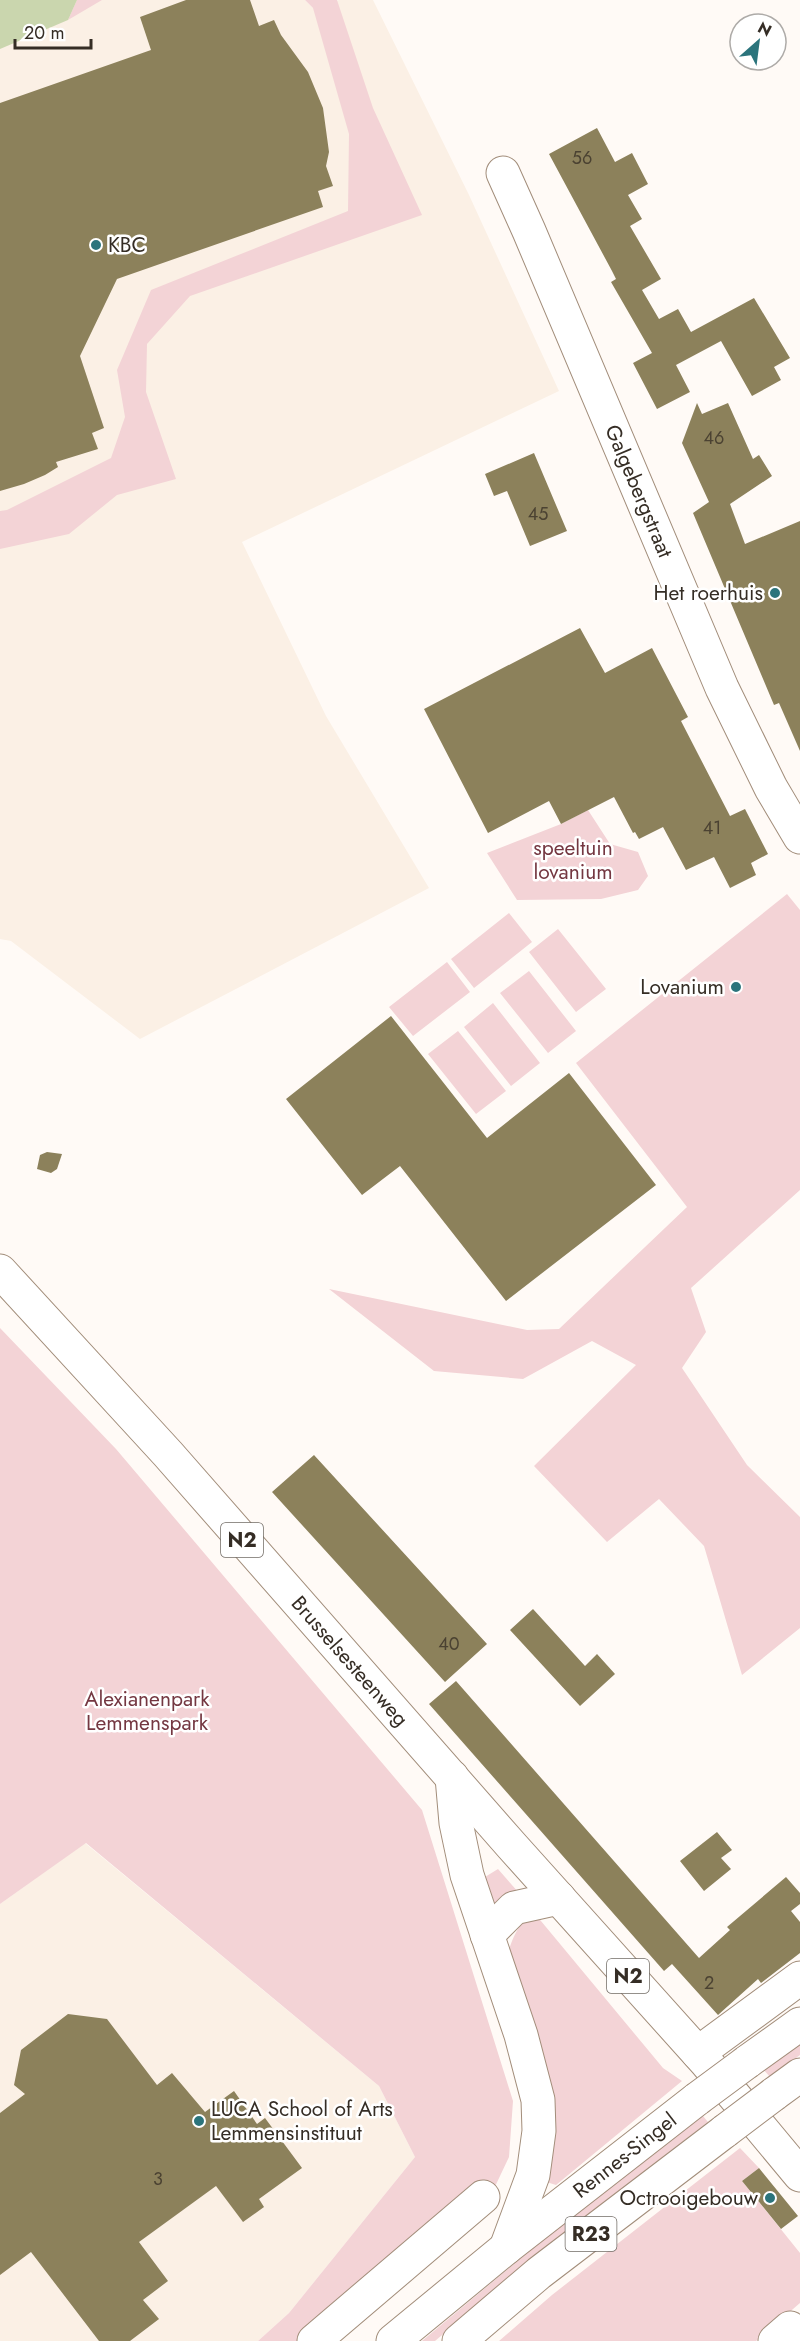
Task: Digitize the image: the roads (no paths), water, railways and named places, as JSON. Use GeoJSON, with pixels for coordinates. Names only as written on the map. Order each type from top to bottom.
{"type":"FeatureCollection","features":[{"type":"Feature","properties":{"kind":"main road","name":"Galgebergstraat"},"geometry":{"type":"LineString","coordinates":[[503,173],[530,231],[722,688],[771,788],[800,837]]}},
{"type":"Feature","properties":{"kind":"main road","name":"Brusselsesteenweg"},"geometry":{"type":"LineString","coordinates":[[0,1271],[168,1454],[308,1615],[698,2053]]}},
{"type":"Feature","properties":{"kind":"main road"},"geometry":{"type":"LineString","coordinates":[[452,1777],[456,1822],[464,1860],[486,1935],[521,2035],[538,2100],[539,2131],[533,2175],[506,2248]]}},
{"type":"Feature","properties":{"kind":"main road"},"geometry":{"type":"LineString","coordinates":[[486,1935],[514,1908],[559,1898]]}},
{"type":"Feature","properties":{"kind":"main road"},"geometry":{"type":"LineString","coordinates":[[698,2053],[800,1978]]}},
{"type":"Feature","properties":{"kind":"main road","name":"Rennes-Singel"},"geometry":{"type":"LineString","coordinates":[[393,2341],[506,2248],[697,2099],[800,2024]]}},
{"type":"Feature","properties":{"kind":"main road","name":"N2"},"geometry":{"type":"LineString","coordinates":[[698,2053],[800,2175]]}},
{"type":"Feature","properties":{"kind":"main road","name":"Rennes-Singel"},"geometry":{"type":"LineString","coordinates":[[459,2341],[539,2273],[800,2075]]}},
{"type":"Feature","properties":{"kind":"main road"},"geometry":{"type":"LineString","coordinates":[[314,2341],[483,2197]]}},
{"type":"Feature","properties":{"kind":"place","name":"KBC"},"geometry":{"type":"Point","coordinates":[96,245]}},
{"type":"Feature","properties":{"kind":"place","name":"Het roerhuis"},"geometry":{"type":"Point","coordinates":[775,593]}},
{"type":"Feature","properties":{"kind":"place","name":"Lovanium"},"geometry":{"type":"Point","coordinates":[736,987]}},
{"type":"Feature","properties":{"kind":"place","name":"LUCA School of Arts Lemmensinstituut"},"geometry":{"type":"Point","coordinates":[199,2121]}},
{"type":"Feature","properties":{"kind":"place","name":"Octrooigebouw"},"geometry":{"type":"Point","coordinates":[770,2198]}},
{"type":"Feature","properties":{"kind":"park label","name":"speeltuin lovanium"},"geometry":{"type":"Point","coordinates":[573,860]}},
{"type":"Feature","properties":{"kind":"park label","name":"Alexianenpark Lemmenspark"},"geometry":{"type":"Point","coordinates":[147,1711]}}]}
